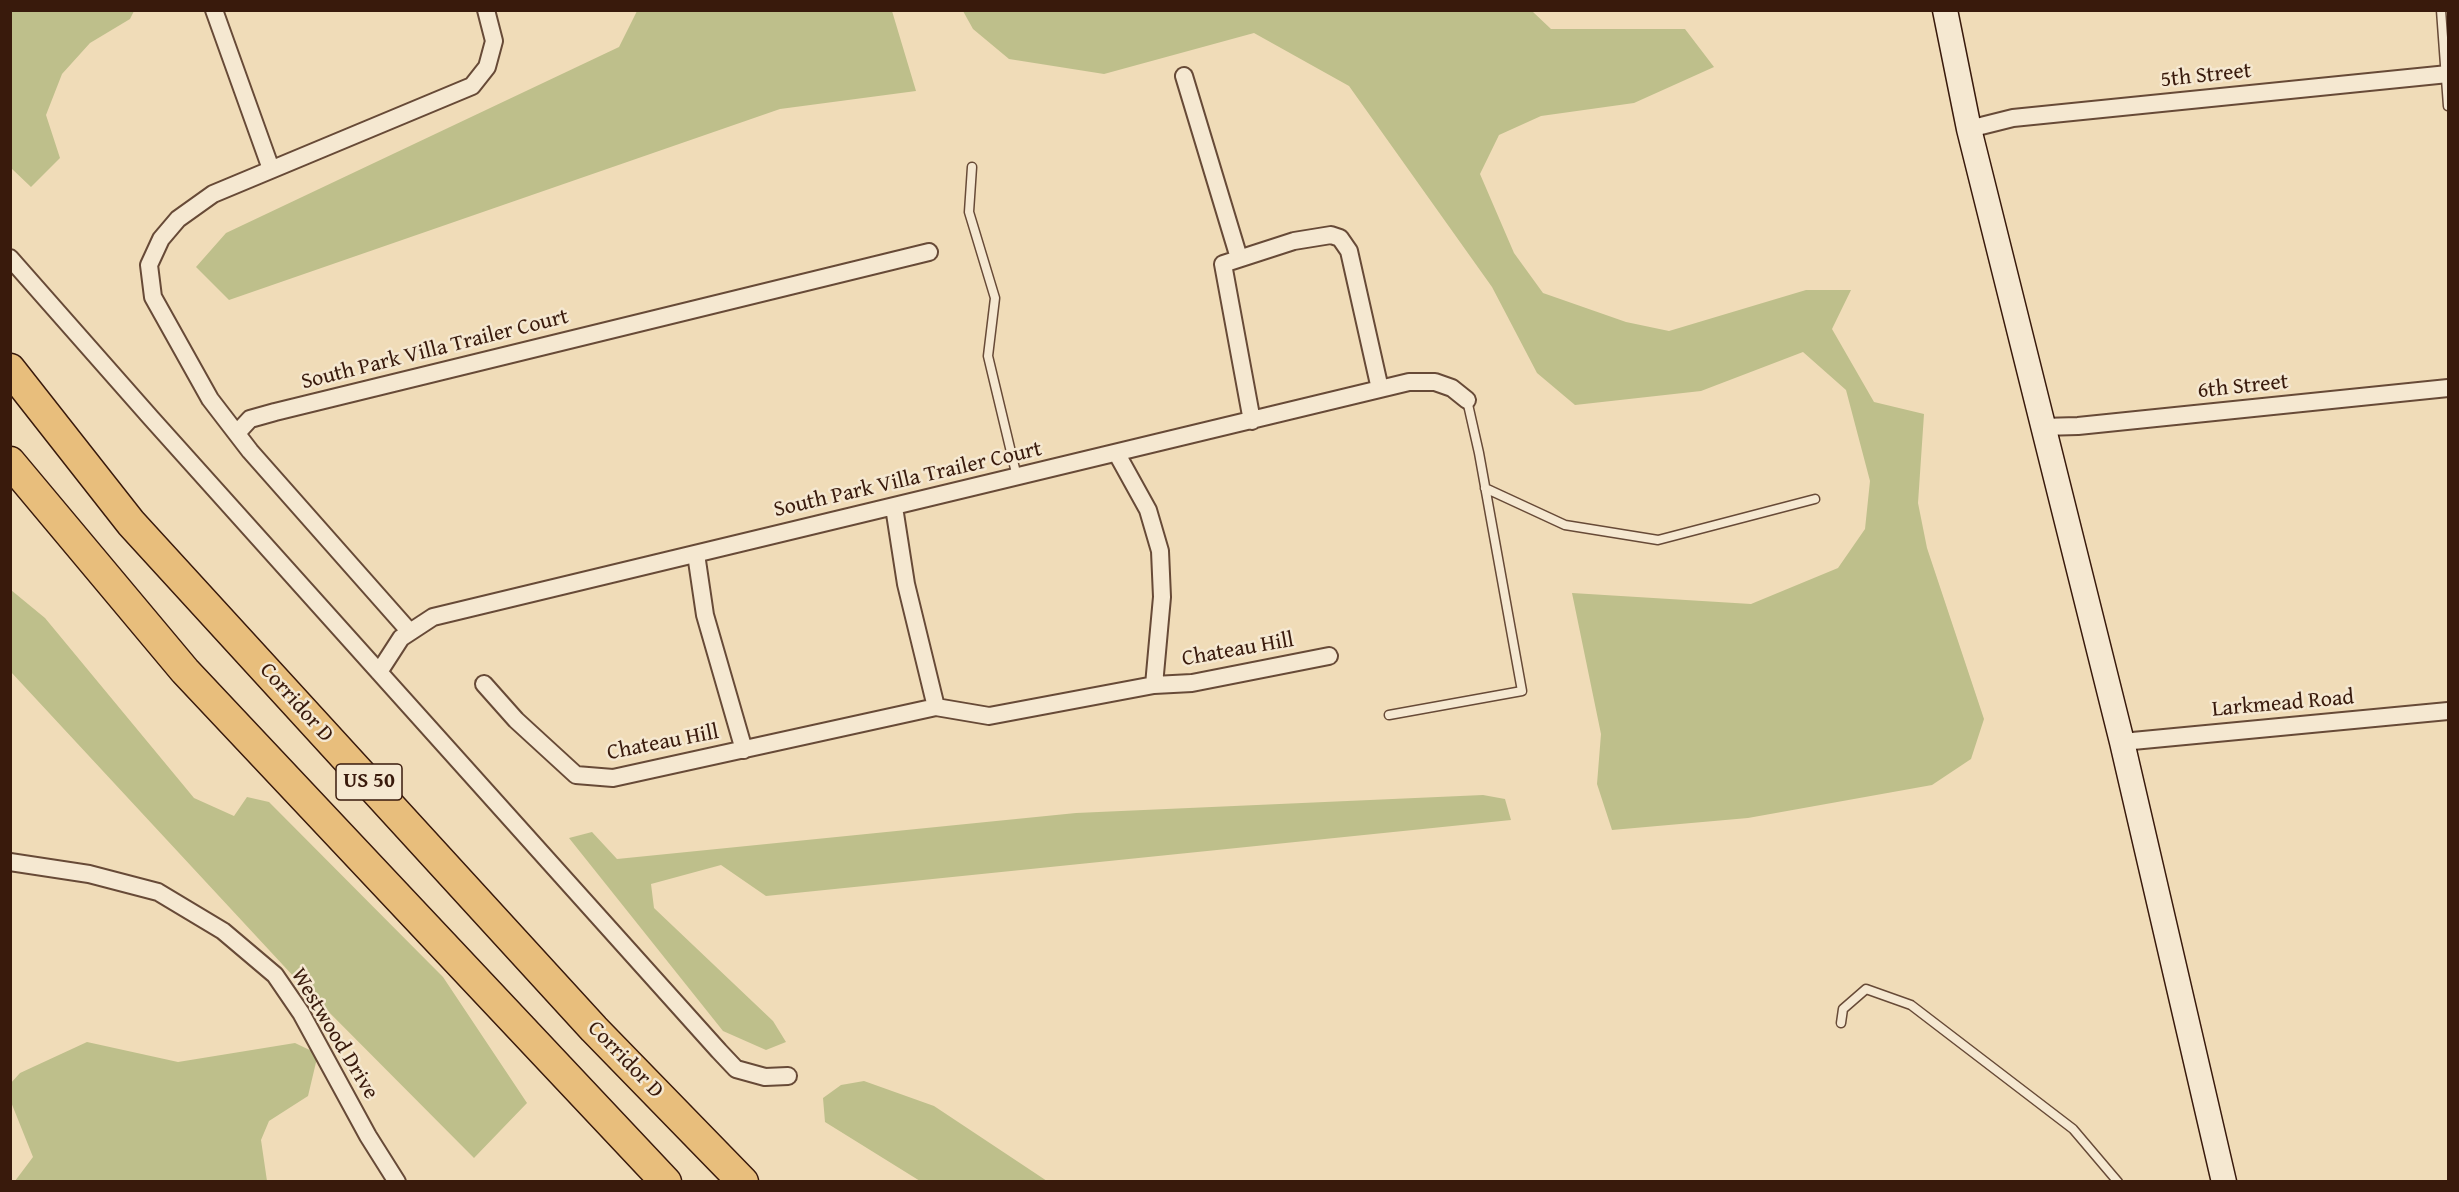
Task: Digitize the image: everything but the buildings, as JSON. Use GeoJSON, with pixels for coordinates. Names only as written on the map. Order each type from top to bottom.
{"type":"FeatureCollection","features":[{"type":"Feature","properties":{"kind":"highway","name":"Corridor D"},"geometry":{"type":"LineString","coordinates":[[10,369],[131,523],[594,1029],[743,1182]]}},
{"type":"Feature","properties":{"kind":"highway","name":"US 50"},"geometry":{"type":"LineString","coordinates":[[10,462],[185,671],[666,1182]]}},
{"type":"Feature","properties":{"kind":"main road"},"geometry":{"type":"LineString","coordinates":[[1945,10],[1969,129],[2122,742],[2224,1182]]}},
{"type":"Feature","properties":{"kind":"street"},"geometry":{"type":"LineString","coordinates":[[214,10],[271,169]]}},
{"type":"Feature","properties":{"kind":"street"},"geometry":{"type":"LineString","coordinates":[[410,632],[210,399],[153,297],[149,265],[161,239],[178,219],[213,194],[472,86],[487,67],[494,41],[486,10]]}},
{"type":"Feature","properties":{"kind":"street","name":"5th Street"},"geometry":{"type":"LineString","coordinates":[[1969,129],[2013,118],[2447,74]]}},
{"type":"Feature","properties":{"kind":"street"},"geometry":{"type":"LineString","coordinates":[[1184,76],[1239,258]]}},
{"type":"Feature","properties":{"kind":"street"},"geometry":{"type":"LineString","coordinates":[[1252,421],[1223,264],[1294,240],[1331,235],[1341,238],[1349,251],[1380,389]]}},
{"type":"Feature","properties":{"kind":"street","name":"South Park Villa Trailer Court"},"geometry":{"type":"LineString","coordinates":[[237,433],[250,419],[275,412],[929,252]]}},
{"type":"Feature","properties":{"kind":"street"},"geometry":{"type":"LineString","coordinates":[[10,258],[158,427],[736,1069],[765,1077],[788,1076]]}},
{"type":"Feature","properties":{"kind":"street","name":"South Park Villa Trailer Court"},"geometry":{"type":"LineString","coordinates":[[379,672],[401,638],[433,617],[1409,382],[1435,382],[1452,388],[1467,400]]}},
{"type":"Feature","properties":{"kind":"street","name":"6th Street"},"geometry":{"type":"LineString","coordinates":[[2042,427],[2090,425],[2448,388]]}},
{"type":"Feature","properties":{"kind":"street","name":"Chateau Hill"},"geometry":{"type":"LineString","coordinates":[[1117,454],[1148,510],[1160,551],[1162,597],[1154,685]]}},
{"type":"Feature","properties":{"kind":"street"},"geometry":{"type":"LineString","coordinates":[[894,507],[906,584],[936,707]]}},
{"type":"Feature","properties":{"kind":"street","name":"Chateau Hill"},"geometry":{"type":"LineString","coordinates":[[696,554],[705,615],[744,750]]}},
{"type":"Feature","properties":{"kind":"street","name":"Chateau Hill"},"geometry":{"type":"LineString","coordinates":[[484,684],[516,720],[576,776],[613,778],[936,707],[989,716],[1154,685],[1192,683],[1329,656]]}},
{"type":"Feature","properties":{"kind":"street","name":"Larkmead Road"},"geometry":{"type":"LineString","coordinates":[[2122,742],[2448,711]]}},
{"type":"Feature","properties":{"kind":"street","name":"Westwood Drive"},"geometry":{"type":"LineString","coordinates":[[10,862],[89,874],[158,892],[223,931],[275,975],[282,985],[301,1013],[368,1136],[397,1182]]}},
{"type":"Feature","properties":{"kind":"lane"},"geometry":{"type":"LineString","coordinates":[[2441,10],[2448,106]]}},
{"type":"Feature","properties":{"kind":"lane"},"geometry":{"type":"LineString","coordinates":[[972,167],[969,212],[995,298],[988,356],[1017,477]]}},
{"type":"Feature","properties":{"kind":"lane"},"geometry":{"type":"LineString","coordinates":[[1389,715],[1522,691],[1467,400]]}},
{"type":"Feature","properties":{"kind":"lane"},"geometry":{"type":"LineString","coordinates":[[1485,488],[1565,525],[1658,540],[1815,499]]}},
{"type":"Feature","properties":{"kind":"lane"},"geometry":{"type":"LineString","coordinates":[[1841,1023],[1843,1009],[1866,989],[1911,1005],[2073,1129],[2118,1182]]}},
{"type":"Feature","properties":{"kind":"green space"},"geometry":{"type":"Polygon","coordinates":[[[10,11],[134,11],[130,19],[90,43],[62,74],[46,115],[60,158],[31,187],[11,168],[10,11]]]}},
{"type":"Feature","properties":{"kind":"green space"},"geometry":{"type":"Polygon","coordinates":[[[637,11],[892,11],[916,91],[780,109],[229,300],[196,267],[226,233],[619,47],[637,11]]]}},
{"type":"Feature","properties":{"kind":"green space"},"geometry":{"type":"Polygon","coordinates":[[[963,11],[1532,11],[1551,29],[1685,29],[1714,67],[1634,103],[1541,116],[1499,135],[1480,174],[1514,253],[1543,293],[1626,322],[1669,331],[1806,290],[1851,290],[1832,329],[1874,402],[1924,414],[1918,503],[1927,548],[1984,719],[1971,759],[1932,785],[1748,818],[1612,830],[1597,784],[1601,734],[1572,593],[1751,604],[1838,568],[1865,529],[1870,481],[1846,390],[1803,352],[1701,391],[1575,405],[1537,373],[1492,287],[1349,86],[1254,33],[1104,74],[1009,59],[973,29],[963,11]]]}},
{"type":"Feature","properties":{"kind":"green space"},"geometry":{"type":"Polygon","coordinates":[[[11,590],[45,618],[194,798],[234,816],[247,797],[269,802],[443,977],[527,1103],[474,1158],[295,978],[11,672],[11,590]]]}},
{"type":"Feature","properties":{"kind":"green space"},"geometry":{"type":"Polygon","coordinates":[[[1483,795],[1505,799],[1511,820],[766,896],[721,865],[651,884],[654,908],[773,1021],[786,1042],[766,1050],[723,1031],[569,838],[592,832],[617,859],[1076,813],[1483,795]]]}},
{"type":"Feature","properties":{"kind":"green space"},"geometry":{"type":"Polygon","coordinates":[[[87,1042],[178,1062],[295,1043],[318,1054],[308,1096],[269,1121],[261,1140],[267,1181],[15,1181],[33,1157],[11,1102],[10,1084],[20,1073],[87,1042]]]}},
{"type":"Feature","properties":{"kind":"green space"},"geometry":{"type":"Polygon","coordinates":[[[864,1081],[934,1106],[1047,1181],[920,1181],[825,1122],[823,1098],[841,1085],[864,1081]]]}}]}
